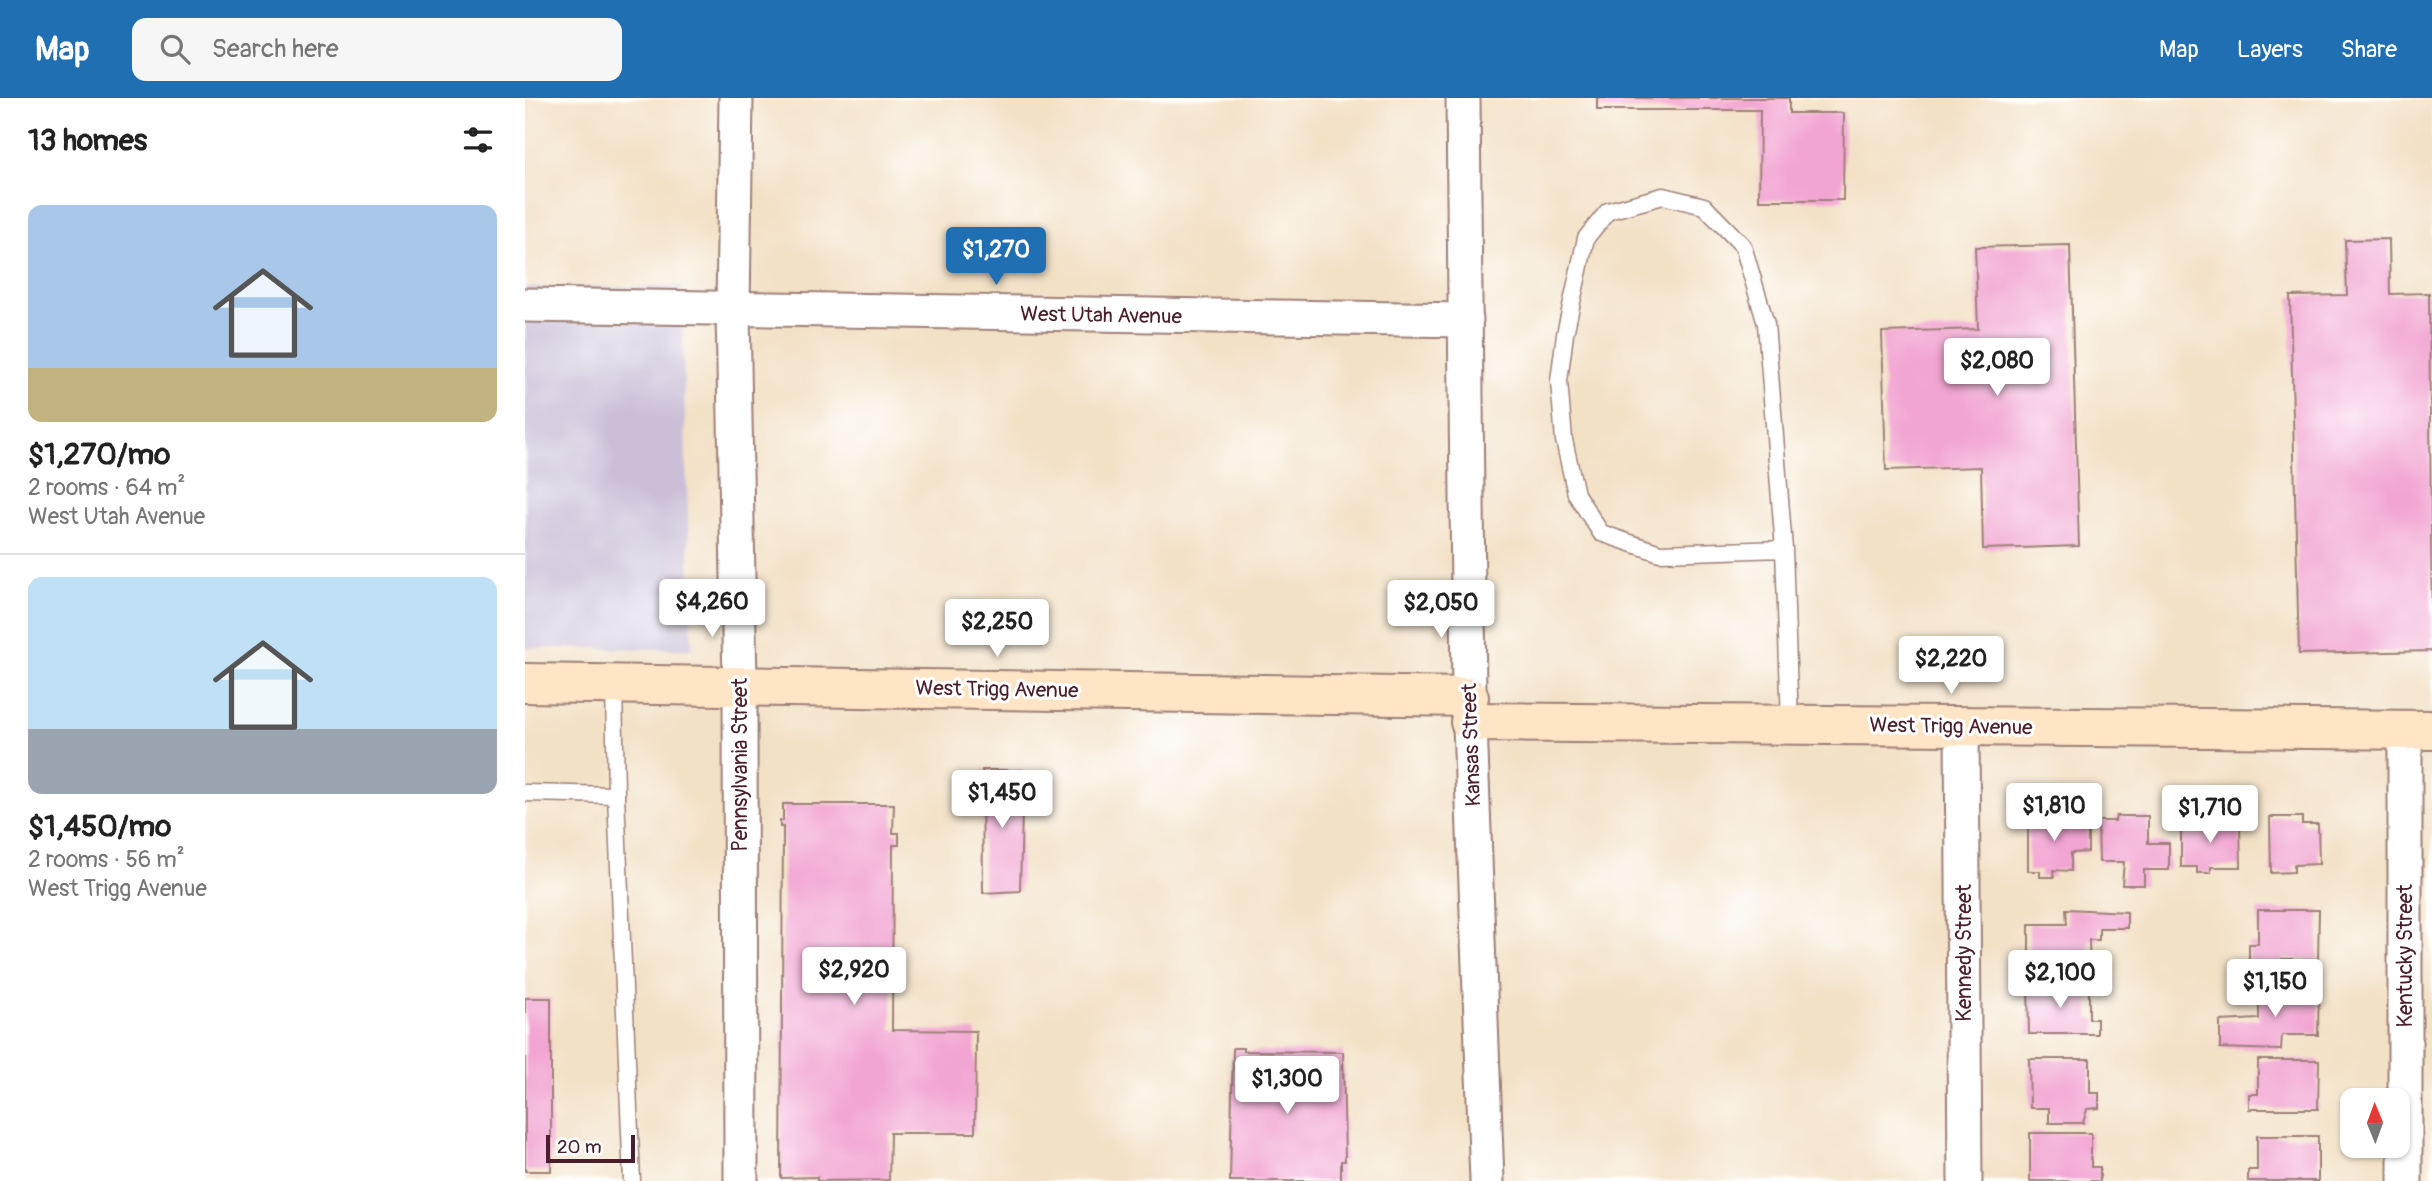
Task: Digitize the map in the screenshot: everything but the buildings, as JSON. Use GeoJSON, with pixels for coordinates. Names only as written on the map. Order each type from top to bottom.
{"type":"FeatureCollection","features":[{"type":"Feature","properties":{"kind":"street","name":"Pennsylvania Street"},"geometry":{"type":"LineString","coordinates":[[736,98],[733,311],[740,685],[741,1181]]}},
{"type":"Feature","properties":{"kind":"street","name":"Kansas Street"},"geometry":{"type":"LineString","coordinates":[[1463,98],[1469,710],[1487,1181]]}},
{"type":"Feature","properties":{"kind":"street","name":"West Utah Avenue"},"geometry":{"type":"LineString","coordinates":[[525,305],[733,311],[1467,320]]}},
{"type":"Feature","properties":{"kind":"street","name":"West Trigg Avenue"},"geometry":{"type":"LineString","coordinates":[[525,683],[740,685],[1790,724],[2418,730]]}},
{"type":"Feature","properties":{"kind":"street","name":"Kennedy Street"},"geometry":{"type":"LineString","coordinates":[[1962,726],[1965,1181]]}},
{"type":"Feature","properties":{"kind":"street","name":"Kentucky Street"},"geometry":{"type":"LineString","coordinates":[[2405,1181],[2418,730]]}},
{"type":"Feature","properties":{"kind":"lane"},"geometry":{"type":"LineString","coordinates":[[1784,549],[1660,553],[1601,533],[1576,494],[1564,440],[1559,381],[1565,334],[1586,238],[1608,211],[1663,196],[1704,206],[1743,246],[1766,324],[1784,549],[1790,724]]}},
{"type":"Feature","properties":{"kind":"lane"},"geometry":{"type":"LineString","coordinates":[[614,684],[632,1181]]}},
{"type":"Feature","properties":{"kind":"lane"},"geometry":{"type":"LineString","coordinates":[[525,793],[616,795]]}},
{"type":"Feature","properties":{"kind":"shaded area"},"geometry":{"type":"Polygon","coordinates":[[[525,287],[681,287],[692,649],[525,648],[525,287]]]}}]}
